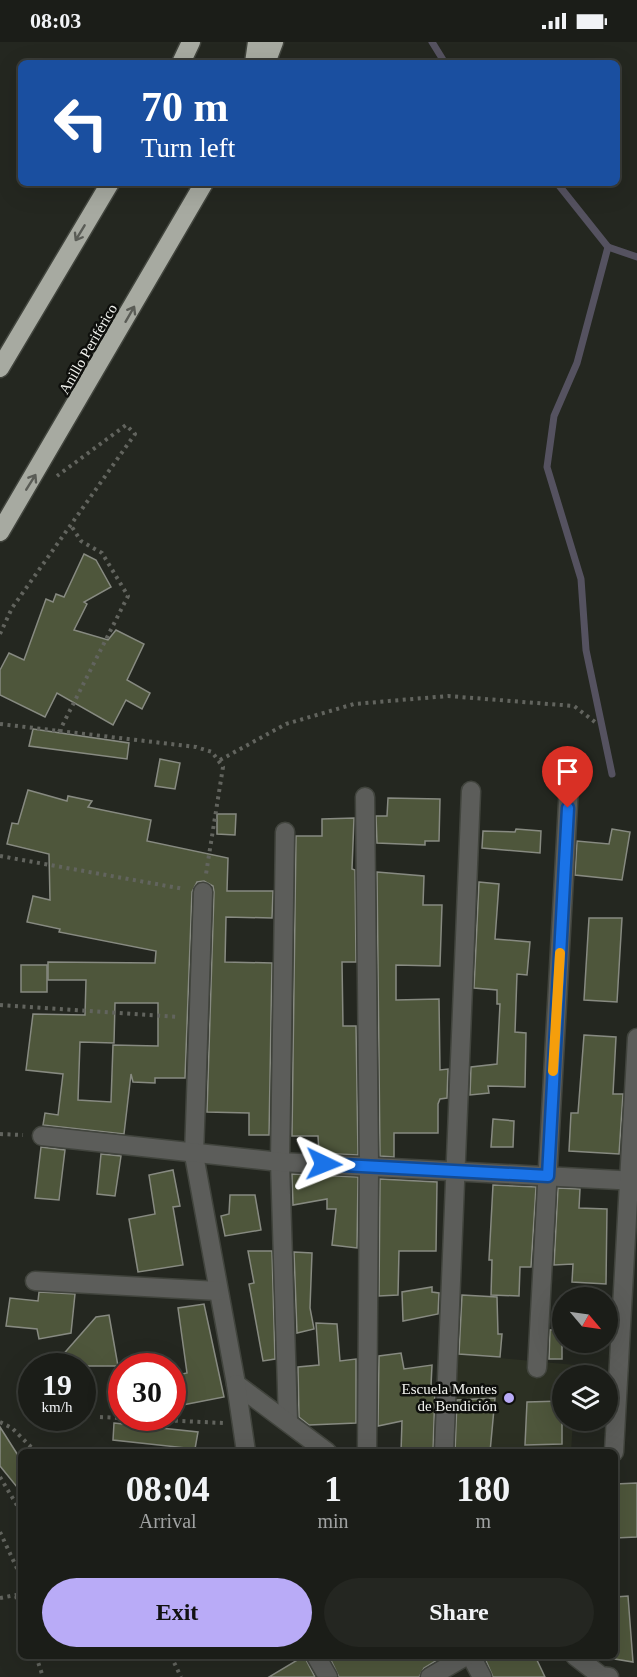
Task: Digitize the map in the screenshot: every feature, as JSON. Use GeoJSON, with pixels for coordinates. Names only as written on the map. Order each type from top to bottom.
{"type":"FeatureCollection","features":[{"type":"Feature","properties":{"kind":"highway"},"geometry":{"type":"LineString","coordinates":[[182,60],[191,42]]}},
{"type":"Feature","properties":{"kind":"highway"},"geometry":{"type":"LineString","coordinates":[[254,60],[257,42]]}},
{"type":"Feature","properties":{"kind":"highway"},"geometry":{"type":"LineString","coordinates":[[267,60],[274,42]]}},
{"type":"Feature","properties":{"kind":"highway"},"geometry":{"type":"LineString","coordinates":[[0,368],[108,186]]}},
{"type":"Feature","properties":{"kind":"highway","name":"Anillo Periférico"},"geometry":{"type":"LineString","coordinates":[[0,532],[39,470],[202,186]]}},
{"type":"Feature","properties":{"kind":"street"},"geometry":{"type":"LineString","coordinates":[[537,1368],[570,785]]}},
{"type":"Feature","properties":{"kind":"street"},"geometry":{"type":"LineString","coordinates":[[444,1449],[471,791]]}},
{"type":"Feature","properties":{"kind":"street"},"geometry":{"type":"LineString","coordinates":[[365,797],[369,1166],[367,1449]]}},
{"type":"Feature","properties":{"kind":"street"},"geometry":{"type":"LineString","coordinates":[[285,832],[280,1162],[288,1421]]}},
{"type":"Feature","properties":{"kind":"street"},"geometry":{"type":"LineString","coordinates":[[203,892],[194,1155],[236,1384],[246,1449]]}},
{"type":"Feature","properties":{"kind":"street"},"geometry":{"type":"LineString","coordinates":[[614,1449],[632,1181],[637,1038]]}},
{"type":"Feature","properties":{"kind":"street"},"geometry":{"type":"LineString","coordinates":[[42,1136],[194,1155],[280,1162],[632,1181]]}},
{"type":"Feature","properties":{"kind":"street"},"geometry":{"type":"LineString","coordinates":[[35,1281],[218,1291]]}},
{"type":"Feature","properties":{"kind":"street"},"geometry":{"type":"LineString","coordinates":[[236,1384],[323,1449]]}},
{"type":"Feature","properties":{"kind":"street"},"geometry":{"type":"LineString","coordinates":[[318,1659],[328,1677]]}},
{"type":"Feature","properties":{"kind":"street"},"geometry":{"type":"LineString","coordinates":[[430,1677],[461,1659]]}},
{"type":"Feature","properties":{"kind":"street"},"geometry":{"type":"LineString","coordinates":[[473,1659],[482,1677]]}},
{"type":"Feature","properties":{"kind":"street"},"geometry":{"type":"LineString","coordinates":[[580,1659],[601,1676],[609,1677]]}},
{"type":"Feature","properties":{"kind":"street"},"geometry":{"type":"LineString","coordinates":[[601,1676],[602,1659]]}},
{"type":"Feature","properties":{"kind":"path"},"geometry":{"type":"LineString","coordinates":[[0,634],[12,608],[135,434],[126,425],[54,477],[39,470]]}},
{"type":"Feature","properties":{"kind":"path"},"geometry":{"type":"LineString","coordinates":[[59,732],[128,596],[102,553],[81,541],[70,524]]}},
{"type":"Feature","properties":{"kind":"path"},"geometry":{"type":"LineString","coordinates":[[220,760],[286,724],[354,704],[448,696],[574,706],[595,722]]}},
{"type":"Feature","properties":{"kind":"path"},"geometry":{"type":"LineString","coordinates":[[0,724],[196,747],[212,752],[223,767],[203,892],[0,856]]}},
{"type":"Feature","properties":{"kind":"path"},"geometry":{"type":"LineString","coordinates":[[0,1005],[197,1019]]}},
{"type":"Feature","properties":{"kind":"path"},"geometry":{"type":"LineString","coordinates":[[100,1417],[242,1424]]}},
{"type":"Feature","properties":{"kind":"path"},"geometry":{"type":"LineString","coordinates":[[0,1422],[12,1428],[33,1449]]}},
{"type":"Feature","properties":{"kind":"path"},"geometry":{"type":"LineString","coordinates":[[0,1477],[18,1507]]}},
{"type":"Feature","properties":{"kind":"path"},"geometry":{"type":"LineString","coordinates":[[0,1533],[18,1571]]}},
{"type":"Feature","properties":{"kind":"path"},"geometry":{"type":"LineString","coordinates":[[0,1598],[18,1595]]}},
{"type":"Feature","properties":{"kind":"path"},"geometry":{"type":"LineString","coordinates":[[37,1659],[43,1677]]}},
{"type":"Feature","properties":{"kind":"path"},"geometry":{"type":"LineString","coordinates":[[172,1659],[181,1677]]}},
{"type":"Feature","properties":{"kind":"shaded area","name":"Escuela Montes de Bendición"},"geometry":{"type":"Polygon","coordinates":[[[458,1354],[575,1365],[552,1365],[552,1431],[572,1431],[571,1449],[452,1449],[458,1354]]]}},
{"type":"Feature","properties":{"kind":"building"},"geometry":{"type":"Polygon","coordinates":[[[84,554],[96,560],[111,587],[84,602],[87,604],[74,630],[108,640],[116,630],[144,644],[127,680],[150,693],[142,709],[126,700],[113,725],[57,693],[45,717],[0,695],[0,670],[9,653],[24,660],[46,599],[53,602],[56,594],[64,597],[84,554]]]}},
{"type":"Feature","properties":{"kind":"building"},"geometry":{"type":"Polygon","coordinates":[[[33,729],[129,743],[127,759],[29,746],[33,729]]]}},
{"type":"Feature","properties":{"kind":"building"},"geometry":{"type":"Polygon","coordinates":[[[160,759],[180,763],[175,789],[155,786],[160,759]]]}},
{"type":"Feature","properties":{"kind":"building"},"geometry":{"type":"Polygon","coordinates":[[[28,790],[67,801],[68,796],[92,801],[88,807],[151,820],[147,841],[228,858],[227,891],[273,891],[272,918],[226,917],[225,962],[272,963],[269,1135],[249,1135],[249,1113],[207,1112],[214,892],[213,886],[204,881],[197,882],[192,892],[185,1078],[155,1078],[155,1083],[133,1082],[131,1074],[124,1134],[43,1125],[45,1113],[58,1115],[63,1074],[26,1070],[33,1014],[85,1015],[86,980],[48,980],[48,962],[155,963],[156,951],[59,932],[60,929],[27,922],[33,896],[50,900],[49,854],[7,844],[12,823],[18,824],[28,790]],[[115,1003],[114,1043],[80,1042],[78,1100],[111,1102],[113,1045],[158,1046],[158,1003],[115,1003]]]}},
{"type":"Feature","properties":{"kind":"building"},"geometry":{"type":"Polygon","coordinates":[[[388,798],[440,799],[439,841],[425,841],[425,845],[377,843],[376,816],[387,816],[388,798]]]}},
{"type":"Feature","properties":{"kind":"building"},"geometry":{"type":"Polygon","coordinates":[[[217,814],[236,814],[235,835],[217,834],[217,814]]]}},
{"type":"Feature","properties":{"kind":"building"},"geometry":{"type":"Polygon","coordinates":[[[354,818],[352,869],[355,870],[356,962],[342,962],[343,1026],[356,1026],[358,1155],[319,1153],[318,1136],[292,1136],[296,836],[322,836],[322,819],[354,818]]]}},
{"type":"Feature","properties":{"kind":"building"},"geometry":{"type":"Polygon","coordinates":[[[516,829],[541,831],[540,853],[482,848],[483,831],[515,832],[516,829]]]}},
{"type":"Feature","properties":{"kind":"building"},"geometry":{"type":"Polygon","coordinates":[[[612,829],[630,832],[622,880],[575,875],[577,841],[609,844],[612,829]]]}},
{"type":"Feature","properties":{"kind":"building"},"geometry":{"type":"Polygon","coordinates":[[[377,872],[424,876],[423,905],[442,905],[440,966],[396,965],[396,1000],[439,999],[440,1070],[448,1069],[447,1098],[440,1099],[438,1104],[438,1133],[394,1133],[394,1157],[380,1156],[377,872]]]}},
{"type":"Feature","properties":{"kind":"building"},"geometry":{"type":"Polygon","coordinates":[[[479,882],[499,884],[495,939],[530,942],[527,975],[517,974],[515,1032],[526,1033],[525,1087],[488,1086],[489,1093],[470,1095],[471,1067],[497,1064],[500,1004],[497,1004],[497,990],[474,988],[479,882]]]}},
{"type":"Feature","properties":{"kind":"building"},"geometry":{"type":"Polygon","coordinates":[[[589,918],[622,918],[617,1002],[584,1000],[589,918]]]}},
{"type":"Feature","properties":{"kind":"building"},"geometry":{"type":"Polygon","coordinates":[[[21,965],[47,965],[47,992],[21,992],[21,965]]]}},
{"type":"Feature","properties":{"kind":"building"},"geometry":{"type":"Polygon","coordinates":[[[584,1035],[616,1037],[613,1094],[623,1094],[619,1154],[569,1151],[571,1113],[578,1113],[584,1035]]]}},
{"type":"Feature","properties":{"kind":"building"},"geometry":{"type":"Polygon","coordinates":[[[493,1119],[514,1121],[513,1147],[491,1147],[493,1119]]]}},
{"type":"Feature","properties":{"kind":"building"},"geometry":{"type":"Polygon","coordinates":[[[41,1147],[65,1150],[59,1200],[35,1198],[41,1147]]]}},
{"type":"Feature","properties":{"kind":"building"},"geometry":{"type":"Polygon","coordinates":[[[101,1154],[121,1156],[115,1196],[97,1194],[101,1154]]]}},
{"type":"Feature","properties":{"kind":"building"},"geometry":{"type":"Polygon","coordinates":[[[173,1170],[180,1206],[173,1207],[183,1265],[138,1272],[129,1219],[155,1214],[149,1175],[173,1170]]]}},
{"type":"Feature","properties":{"kind":"building"},"geometry":{"type":"Polygon","coordinates":[[[292,1174],[358,1177],[357,1248],[332,1245],[336,1209],[327,1209],[327,1199],[293,1205],[292,1174]]]}},
{"type":"Feature","properties":{"kind":"building"},"geometry":{"type":"Polygon","coordinates":[[[380,1179],[437,1182],[436,1251],[399,1251],[398,1295],[379,1296],[380,1179]]]}},
{"type":"Feature","properties":{"kind":"building"},"geometry":{"type":"Polygon","coordinates":[[[493,1185],[536,1187],[531,1267],[520,1267],[519,1296],[491,1295],[492,1260],[489,1260],[493,1185]]]}},
{"type":"Feature","properties":{"kind":"building"},"geometry":{"type":"Polygon","coordinates":[[[558,1188],[580,1189],[579,1208],[607,1209],[606,1284],[572,1282],[573,1264],[554,1265],[558,1188]]]}},
{"type":"Feature","properties":{"kind":"building"},"geometry":{"type":"Polygon","coordinates":[[[230,1195],[255,1195],[261,1230],[225,1236],[221,1216],[229,1214],[230,1195]]]}},
{"type":"Feature","properties":{"kind":"building"},"geometry":{"type":"Polygon","coordinates":[[[248,1251],[272,1251],[275,1359],[263,1361],[249,1284],[254,1283],[248,1251]]]}},
{"type":"Feature","properties":{"kind":"building"},"geometry":{"type":"Polygon","coordinates":[[[294,1252],[312,1253],[310,1308],[314,1329],[297,1333],[294,1252]]]}},
{"type":"Feature","properties":{"kind":"building"},"geometry":{"type":"Polygon","coordinates":[[[432,1287],[432,1292],[439,1293],[438,1314],[403,1321],[402,1292],[432,1287]]]}},
{"type":"Feature","properties":{"kind":"building"},"geometry":{"type":"Polygon","coordinates":[[[39,1292],[75,1294],[71,1333],[39,1339],[37,1329],[6,1326],[10,1298],[38,1301],[39,1292]]]}},
{"type":"Feature","properties":{"kind":"building"},"geometry":{"type":"Polygon","coordinates":[[[462,1295],[497,1297],[498,1334],[502,1334],[500,1357],[459,1354],[462,1295]]]}},
{"type":"Feature","properties":{"kind":"building"},"geometry":{"type":"Polygon","coordinates":[[[204,1304],[224,1397],[186,1404],[186,1353],[178,1308],[204,1304]]]}},
{"type":"Feature","properties":{"kind":"building"},"geometry":{"type":"Polygon","coordinates":[[[109,1315],[116,1353],[108,1353],[108,1366],[96,1366],[96,1353],[64,1353],[96,1317],[109,1315]]]}},
{"type":"Feature","properties":{"kind":"building"},"geometry":{"type":"Polygon","coordinates":[[[316,1323],[337,1324],[340,1361],[356,1359],[356,1423],[309,1425],[299,1417],[298,1367],[319,1365],[316,1323]]]}},
{"type":"Feature","properties":{"kind":"building"},"geometry":{"type":"Polygon","coordinates":[[[550,1330],[552,1330],[552,1353],[562,1353],[562,1359],[549,1359],[550,1330]]]}},
{"type":"Feature","properties":{"kind":"building"},"geometry":{"type":"Polygon","coordinates":[[[401,1353],[404,1369],[432,1365],[431,1386],[435,1389],[433,1449],[401,1449],[402,1421],[378,1426],[379,1356],[401,1353]]]}},
{"type":"Feature","properties":{"kind":"building"},"geometry":{"type":"Polygon","coordinates":[[[495,1398],[490,1449],[455,1449],[457,1400],[495,1398]]]}},
{"type":"Feature","properties":{"kind":"building"},"geometry":{"type":"Polygon","coordinates":[[[552,1401],[552,1431],[562,1431],[562,1444],[525,1445],[527,1402],[552,1401]]]}},
{"type":"Feature","properties":{"kind":"building"},"geometry":{"type":"Polygon","coordinates":[[[0,1427],[18,1455],[18,1488],[0,1466],[0,1427]]]}},
{"type":"Feature","properties":{"kind":"building"},"geometry":{"type":"Polygon","coordinates":[[[114,1431],[198,1432],[195,1449],[113,1440],[114,1431]]]}},
{"type":"Feature","properties":{"kind":"building"},"geometry":{"type":"Polygon","coordinates":[[[637,1483],[637,1537],[618,1538],[618,1484],[637,1483]]]}},
{"type":"Feature","properties":{"kind":"building"},"geometry":{"type":"Polygon","coordinates":[[[628,1596],[633,1662],[615,1659],[618,1659],[618,1597],[628,1596]]]}},
{"type":"Feature","properties":{"kind":"building"},"geometry":{"type":"Polygon","coordinates":[[[299,1659],[306,1659],[315,1677],[269,1677],[299,1659]]]}},
{"type":"Feature","properties":{"kind":"building"},"geometry":{"type":"Polygon","coordinates":[[[330,1659],[439,1659],[424,1668],[419,1677],[339,1677],[330,1659]]]}},
{"type":"Feature","properties":{"kind":"building"},"geometry":{"type":"Polygon","coordinates":[[[485,1659],[536,1659],[545,1677],[493,1677],[485,1659]]]}},
{"type":"Feature","properties":{"kind":"waterway"},"geometry":{"type":"LineString","coordinates":[[432,42],[443,60]]}},
{"type":"Feature","properties":{"kind":"waterway"},"geometry":{"type":"LineString","coordinates":[[559,186],[608,247],[637,257]]}},
{"type":"Feature","properties":{"kind":"waterway"},"geometry":{"type":"LineString","coordinates":[[608,247],[577,363],[554,416],[547,467],[581,579],[586,650],[612,774]]}},
{"type":"Feature","properties":{"kind":"slow traffic"},"geometry":{"type":"LineString","coordinates":[[553,1071],[560,953]]}},
{"type":"Feature","properties":{"kind":"place","name":"Escuela Montes de Bendición"},"geometry":{"type":"Point","coordinates":[509,1398]}},
{"type":"Feature","properties":{"kind":"route"},"geometry":{"type":"LineString","coordinates":[[324,1164],[548,1176],[568,808]]}}]}
